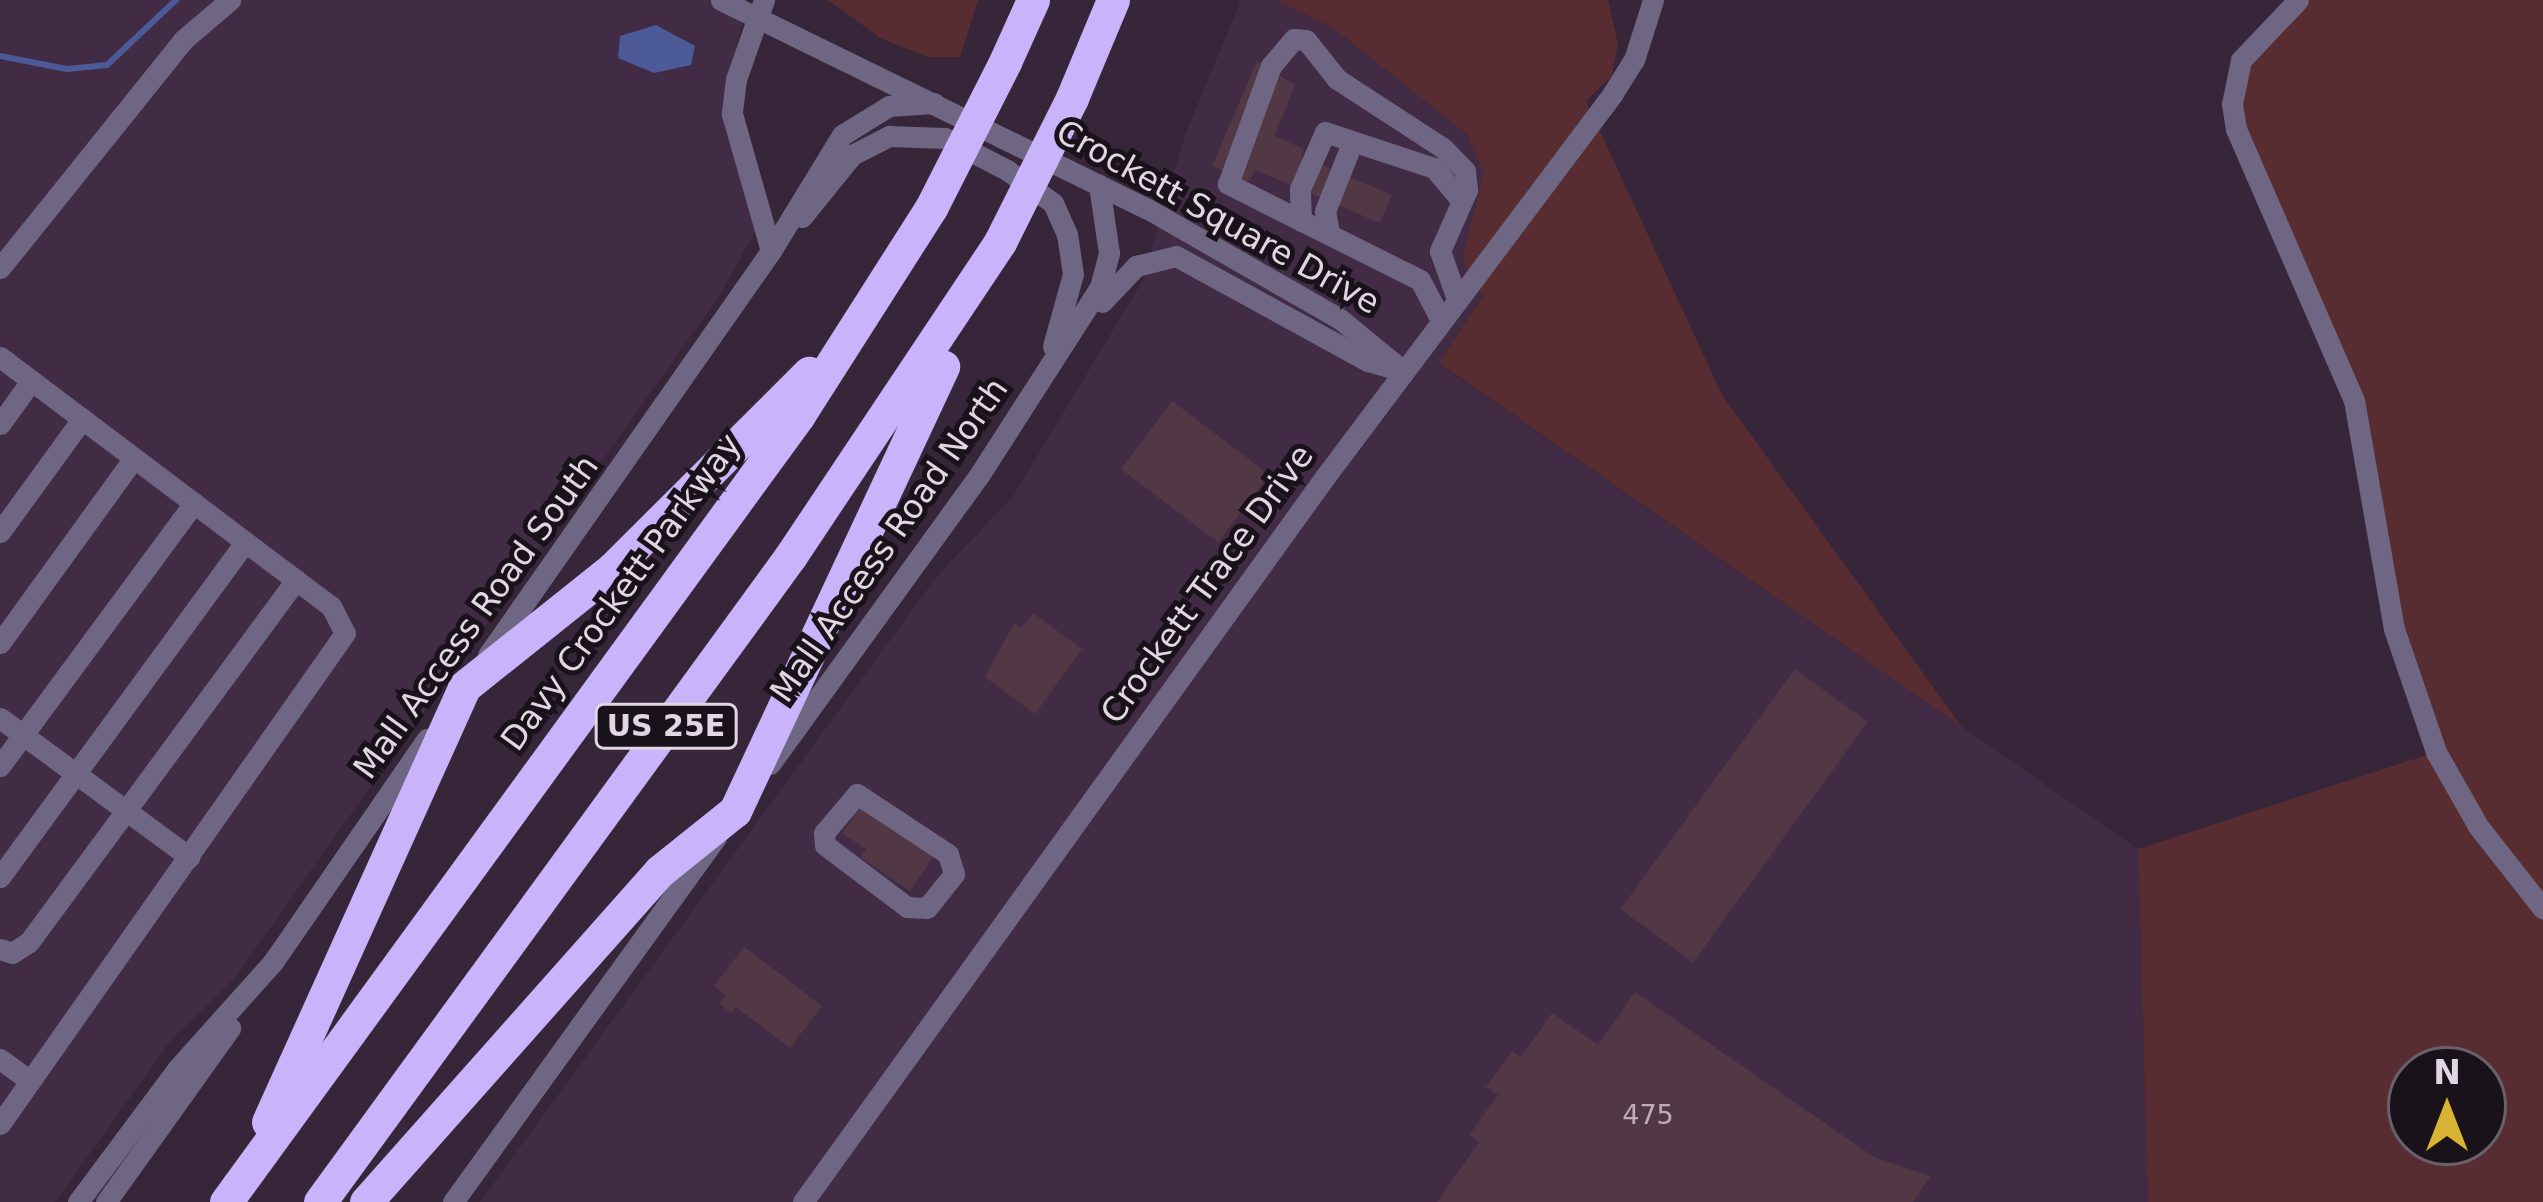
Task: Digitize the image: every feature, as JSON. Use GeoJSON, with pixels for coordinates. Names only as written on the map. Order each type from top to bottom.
{"type":"FeatureCollection","features":[{"type":"Feature","properties":{"kind":"highway","name":"Davy Crockett Parkway"},"geometry":{"type":"LineString","coordinates":[[235,1189],[866,317],[932,208],[1033,0]]}},
{"type":"Feature","properties":{"kind":"highway","name":"US 25E"},"geometry":{"type":"LineString","coordinates":[[320,1202],[790,557],[1000,242],[1072,98],[1113,0]]}},
{"type":"Feature","properties":{"kind":"highway"},"geometry":{"type":"LineString","coordinates":[[366,1202],[660,872],[735,811],[1000,242]]}},
{"type":"Feature","properties":{"kind":"highway"},"geometry":{"type":"LineString","coordinates":[[235,1189],[464,686],[612,569],[866,317]]}},
{"type":"Feature","properties":{"kind":"street"},"geometry":{"type":"LineString","coordinates":[[0,268],[169,56],[230,0]]}},
{"type":"Feature","properties":{"kind":"street","name":"Crockett Square Drive"},"geometry":{"type":"LineString","coordinates":[[721,0],[761,7],[934,103],[1099,185],[1340,319],[1403,371]]}},
{"type":"Feature","properties":{"kind":"street","name":"Crockett Trace Drive"},"geometry":{"type":"LineString","coordinates":[[803,1202],[1403,371],[1624,76],[1653,0]]}},
{"type":"Feature","properties":{"kind":"street"},"geometry":{"type":"LineString","coordinates":[[2298,0],[2241,60],[2232,104],[2236,129],[2354,400],[2394,629],[2428,731],[2478,826],[2543,909]]}},
{"type":"Feature","properties":{"kind":"street"},"geometry":{"type":"LineString","coordinates":[[761,7],[732,114],[771,251]]}},
{"type":"Feature","properties":{"kind":"street"},"geometry":{"type":"LineString","coordinates":[[1441,320],[1433,292],[1420,280],[1314,227],[1236,195],[1228,173],[1271,67],[1294,39],[1306,40],[1336,79],[1443,148],[1465,171],[1462,200],[1440,251],[1457,299]]}},
{"type":"Feature","properties":{"kind":"street","name":"Mall Access Road South"},"geometry":{"type":"LineString","coordinates":[[78,1202],[177,1069],[273,962],[771,251],[842,135],[889,106],[934,103]]}},
{"type":"Feature","properties":{"kind":"street"},"geometry":{"type":"LineString","coordinates":[[1314,227],[1300,190],[1324,132],[1434,168],[1462,200]]}},
{"type":"Feature","properties":{"kind":"street"},"geometry":{"type":"LineString","coordinates":[[771,251],[852,155],[889,136],[945,139],[1038,189],[1061,217],[1073,274],[1041,381]]}},
{"type":"Feature","properties":{"kind":"street","name":"Mall Access Road North"},"geometry":{"type":"LineString","coordinates":[[453,1202],[1041,381],[1106,273],[1108,222],[1099,185]]}},
{"type":"Feature","properties":{"kind":"street","name":"Crockett Square Drive"},"geometry":{"type":"LineString","coordinates":[[1041,381],[1124,276],[1176,256],[1368,361],[1403,371]]}},
{"type":"Feature","properties":{"kind":"street"},"geometry":{"type":"LineString","coordinates":[[0,357],[296,580],[339,616],[343,640],[0,1124]]}},
{"type":"Feature","properties":{"kind":"street"},"geometry":{"type":"LineString","coordinates":[[0,424],[31,381]]}},
{"type":"Feature","properties":{"kind":"street"},"geometry":{"type":"LineString","coordinates":[[0,532],[82,419]]}},
{"type":"Feature","properties":{"kind":"street"},"geometry":{"type":"LineString","coordinates":[[0,643],[134,458]]}},
{"type":"Feature","properties":{"kind":"street"},"geometry":{"type":"LineString","coordinates":[[0,766],[194,503]]}},
{"type":"Feature","properties":{"kind":"street"},"geometry":{"type":"LineString","coordinates":[[0,877],[245,542]]}},
{"type":"Feature","properties":{"kind":"street"},"geometry":{"type":"LineString","coordinates":[[0,949],[13,953],[29,942],[296,580]]}},
{"type":"Feature","properties":{"kind":"street"},"geometry":{"type":"LineString","coordinates":[[0,718],[189,857]]}},
{"type":"Feature","properties":{"kind":"street"},"geometry":{"type":"LineString","coordinates":[[863,793],[948,854],[954,874],[927,908],[908,907],[823,837],[838,814],[863,793]]}},
{"type":"Feature","properties":{"kind":"street"},"geometry":{"type":"LineString","coordinates":[[106,1202],[273,962]]}},
{"type":"Feature","properties":{"kind":"street"},"geometry":{"type":"LineString","coordinates":[[0,1059],[29,1080]]}},
{"type":"Feature","properties":{"kind":"shaded area"},"geometry":{"type":"Polygon","coordinates":[[[0,0],[747,0],[722,111],[756,230],[720,295],[233,980],[171,1040],[55,1202],[0,1202],[0,0]]]}},
{"type":"Feature","properties":{"kind":"shaded area"},"geometry":{"type":"Polygon","coordinates":[[[828,0],[978,0],[960,57],[928,57],[882,39],[828,0]]]}},
{"type":"Feature","properties":{"kind":"shaded area"},"geometry":{"type":"Polygon","coordinates":[[[1241,0],[1276,0],[1333,28],[1467,133],[1484,172],[1484,293],[1439,364],[2138,849],[2148,1202],[480,1202],[937,576],[1012,498],[1143,280],[1185,135],[1241,0]]]}},
{"type":"Feature","properties":{"kind":"shaded area"},"geometry":{"type":"Polygon","coordinates":[[[1276,0],[1608,0],[1618,44],[1612,76],[1586,101],[1722,395],[1962,727],[1439,363],[1484,294],[1467,284],[1464,253],[1484,173],[1467,134],[1333,28],[1276,0]]]}},
{"type":"Feature","properties":{"kind":"shaded area"},"geometry":{"type":"Polygon","coordinates":[[[2298,0],[2543,0],[2543,1202],[2148,1202],[2138,849],[2436,752],[2411,688],[2364,434],[2259,183],[2235,83],[2298,0]]]}},
{"type":"Feature","properties":{"kind":"water"},"geometry":{"type":"Polygon","coordinates":[[[656,25],[695,46],[691,65],[654,73],[618,58],[620,36],[656,25]]]}},
{"type":"Feature","properties":{"kind":"building"},"geometry":{"type":"Polygon","coordinates":[[[1257,61],[1295,85],[1274,136],[1304,149],[1301,156],[1392,195],[1380,223],[1255,170],[1249,182],[1212,166],[1257,61]]]}},
{"type":"Feature","properties":{"kind":"building"},"geometry":{"type":"Polygon","coordinates":[[[1172,401],[1269,474],[1218,542],[1121,469],[1172,401]]]}},
{"type":"Feature","properties":{"kind":"building"},"geometry":{"type":"Polygon","coordinates":[[[1033,613],[1082,649],[1035,714],[985,677],[1014,623],[1021,628],[1033,613]]]}},
{"type":"Feature","properties":{"kind":"building"},"geometry":{"type":"Polygon","coordinates":[[[1795,669],[1868,722],[1693,962],[1620,909],[1795,669]]]}},
{"type":"Feature","properties":{"kind":"building"},"geometry":{"type":"Polygon","coordinates":[[[861,807],[937,852],[910,891],[860,857],[866,849],[842,833],[861,807]]]}},
{"type":"Feature","properties":{"kind":"building"},"geometry":{"type":"Polygon","coordinates":[[[744,947],[822,1006],[790,1048],[736,1007],[731,1013],[719,1004],[726,995],[714,986],[744,947]]]}},
{"type":"Feature","properties":{"kind":"building"},"geometry":{"type":"Polygon","coordinates":[[[1635,992],[1874,1157],[1931,1176],[1913,1202],[1437,1202],[1479,1142],[1469,1135],[1498,1095],[1486,1087],[1512,1051],[1521,1057],[1552,1013],[1598,1045],[1635,992]]]}},
{"type":"Feature","properties":{"kind":"waterway"},"geometry":{"type":"LineString","coordinates":[[0,56],[67,69],[107,65],[176,0]]}}]}
